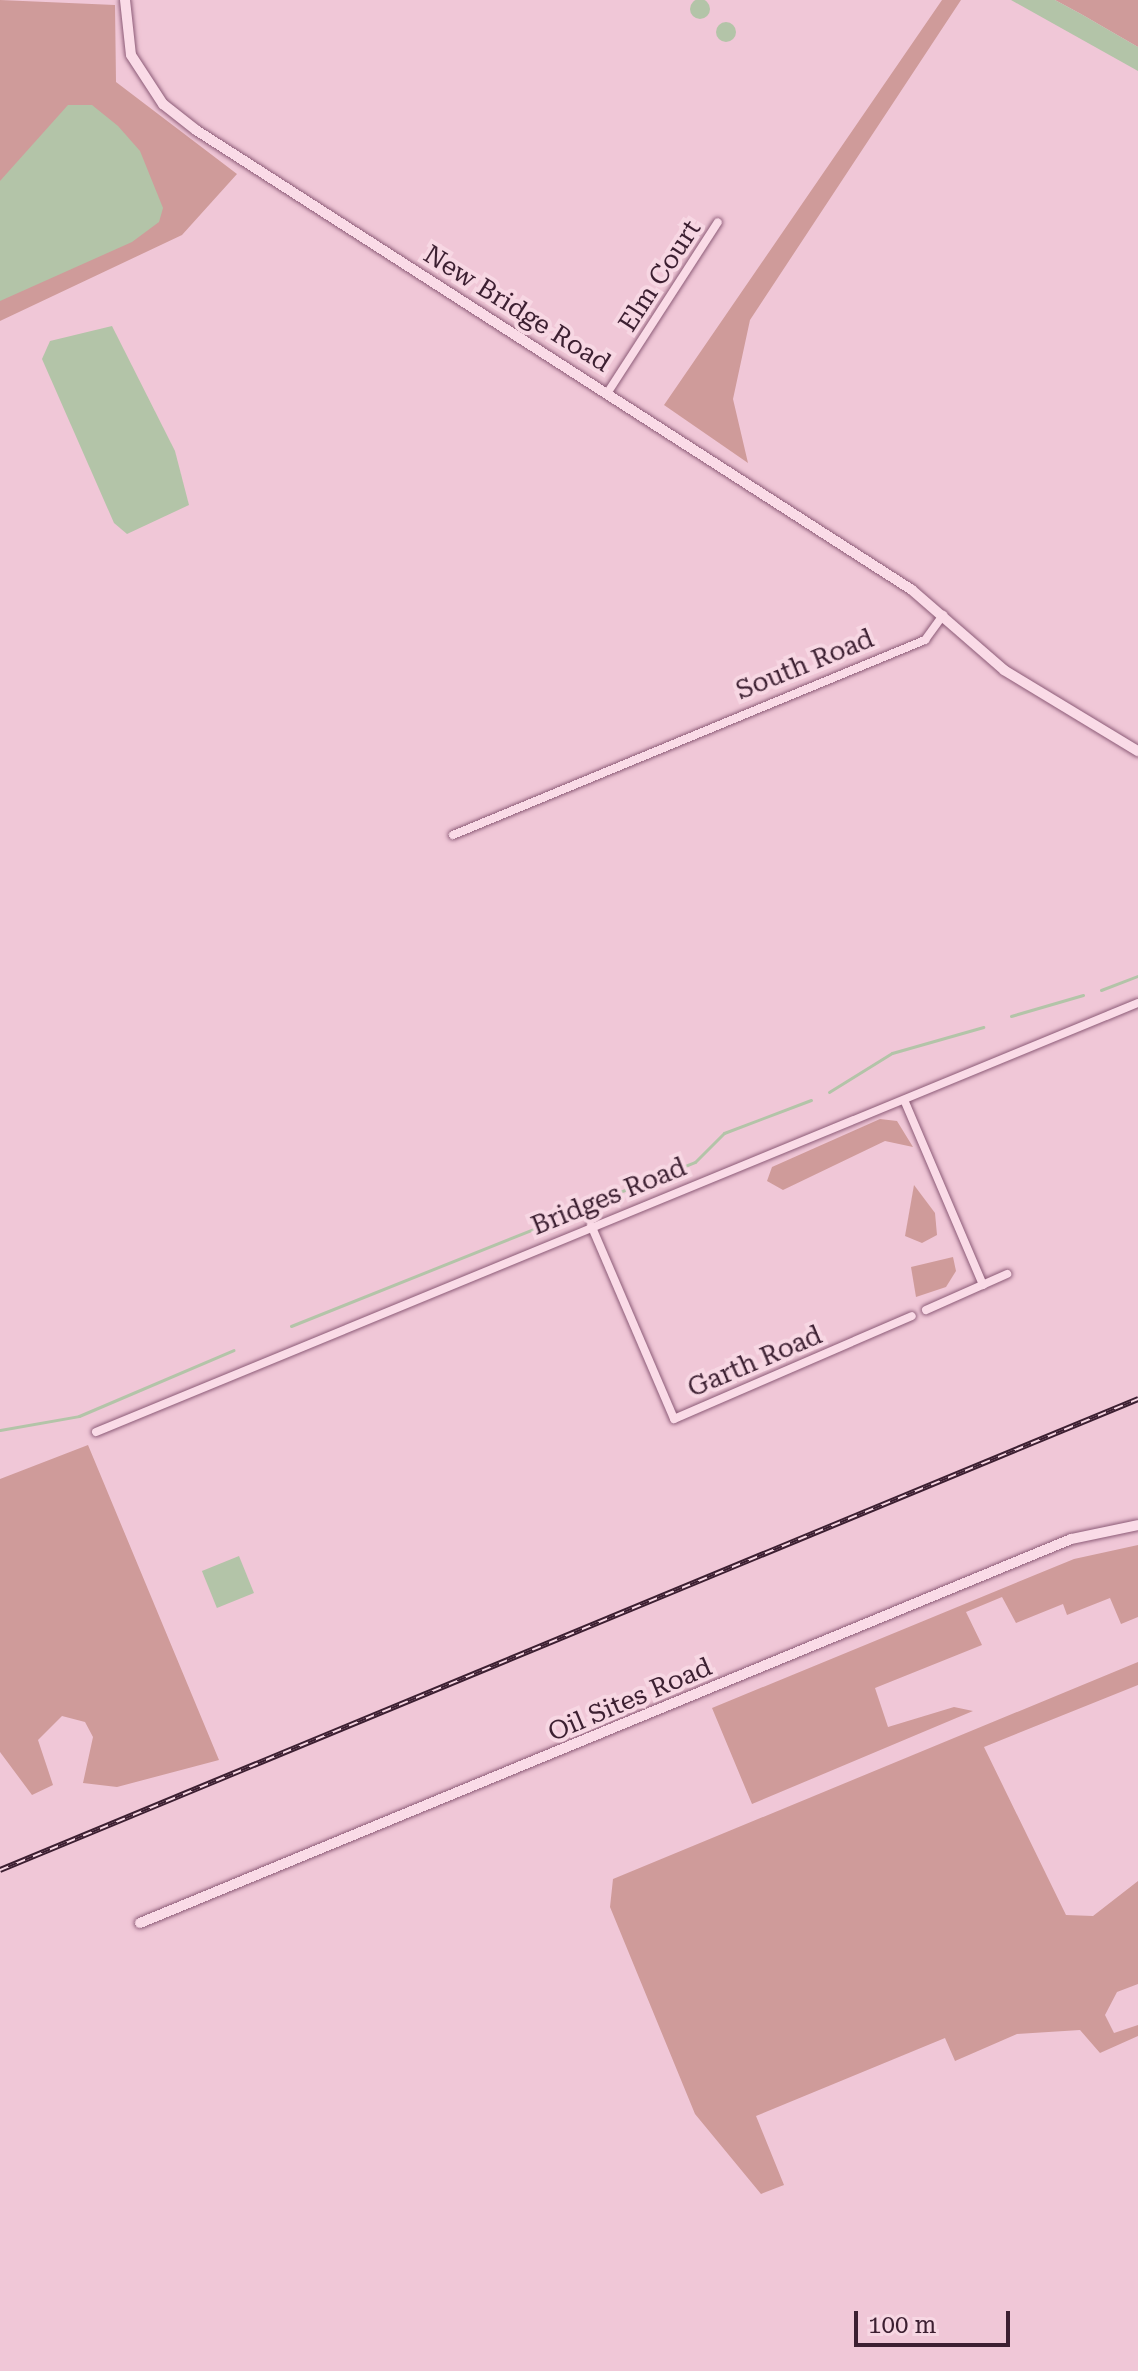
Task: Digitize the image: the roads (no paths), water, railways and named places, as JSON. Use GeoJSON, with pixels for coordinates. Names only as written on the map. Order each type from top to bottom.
{"type":"FeatureCollection","features":[{"type":"Feature","properties":{"kind":"street","name":"New Bridge Road"},"geometry":{"type":"LineString","coordinates":[[125,0],[131,55],[163,104],[254,169],[608,392],[943,615]]}},
{"type":"Feature","properties":{"kind":"street","name":"Elm Court"},"geometry":{"type":"LineString","coordinates":[[608,392],[718,222]]}},
{"type":"Feature","properties":{"kind":"street"},"geometry":{"type":"LineString","coordinates":[[943,615],[1004,670],[1138,751]]}},
{"type":"Feature","properties":{"kind":"street","name":"South Road"},"geometry":{"type":"LineString","coordinates":[[453,835],[925,640],[943,615]]}},
{"type":"Feature","properties":{"kind":"street","name":"Bridges Road"},"geometry":{"type":"LineString","coordinates":[[96,1432],[591,1225],[905,1102],[1138,1003]]}},
{"type":"Feature","properties":{"kind":"street"},"geometry":{"type":"LineString","coordinates":[[905,1102],[983,1285]]}},
{"type":"Feature","properties":{"kind":"street","name":"Garth Road"},"geometry":{"type":"LineString","coordinates":[[591,1225],[674,1419],[912,1316]]}},
{"type":"Feature","properties":{"kind":"street"},"geometry":{"type":"LineString","coordinates":[[926,1310],[1007,1274]]}},
{"type":"Feature","properties":{"kind":"street","name":"Oil Sites Road"},"geometry":{"type":"LineString","coordinates":[[140,1923],[1071,1539],[1138,1525]]}},
{"type":"Feature","properties":{"kind":"waterway"},"geometry":{"type":"LineString","coordinates":[[1101,990],[1138,976]]}},
{"type":"Feature","properties":{"kind":"waterway"},"geometry":{"type":"LineString","coordinates":[[1011,1016],[1083,995]]}},
{"type":"Feature","properties":{"kind":"waterway"},"geometry":{"type":"LineString","coordinates":[[829,1092],[892,1053],[983,1027]]}},
{"type":"Feature","properties":{"kind":"waterway"},"geometry":{"type":"LineString","coordinates":[[572,1211],[695,1162],[724,1133],[811,1100]]}},
{"type":"Feature","properties":{"kind":"waterway"},"geometry":{"type":"LineString","coordinates":[[291,1326],[533,1229]]}},
{"type":"Feature","properties":{"kind":"waterway"},"geometry":{"type":"LineString","coordinates":[[0,1430],[79,1416],[234,1350]]}},
{"type":"Feature","properties":{"kind":"railway"},"geometry":{"type":"LineString","coordinates":[[0,1870],[1138,1399]]}}]}
